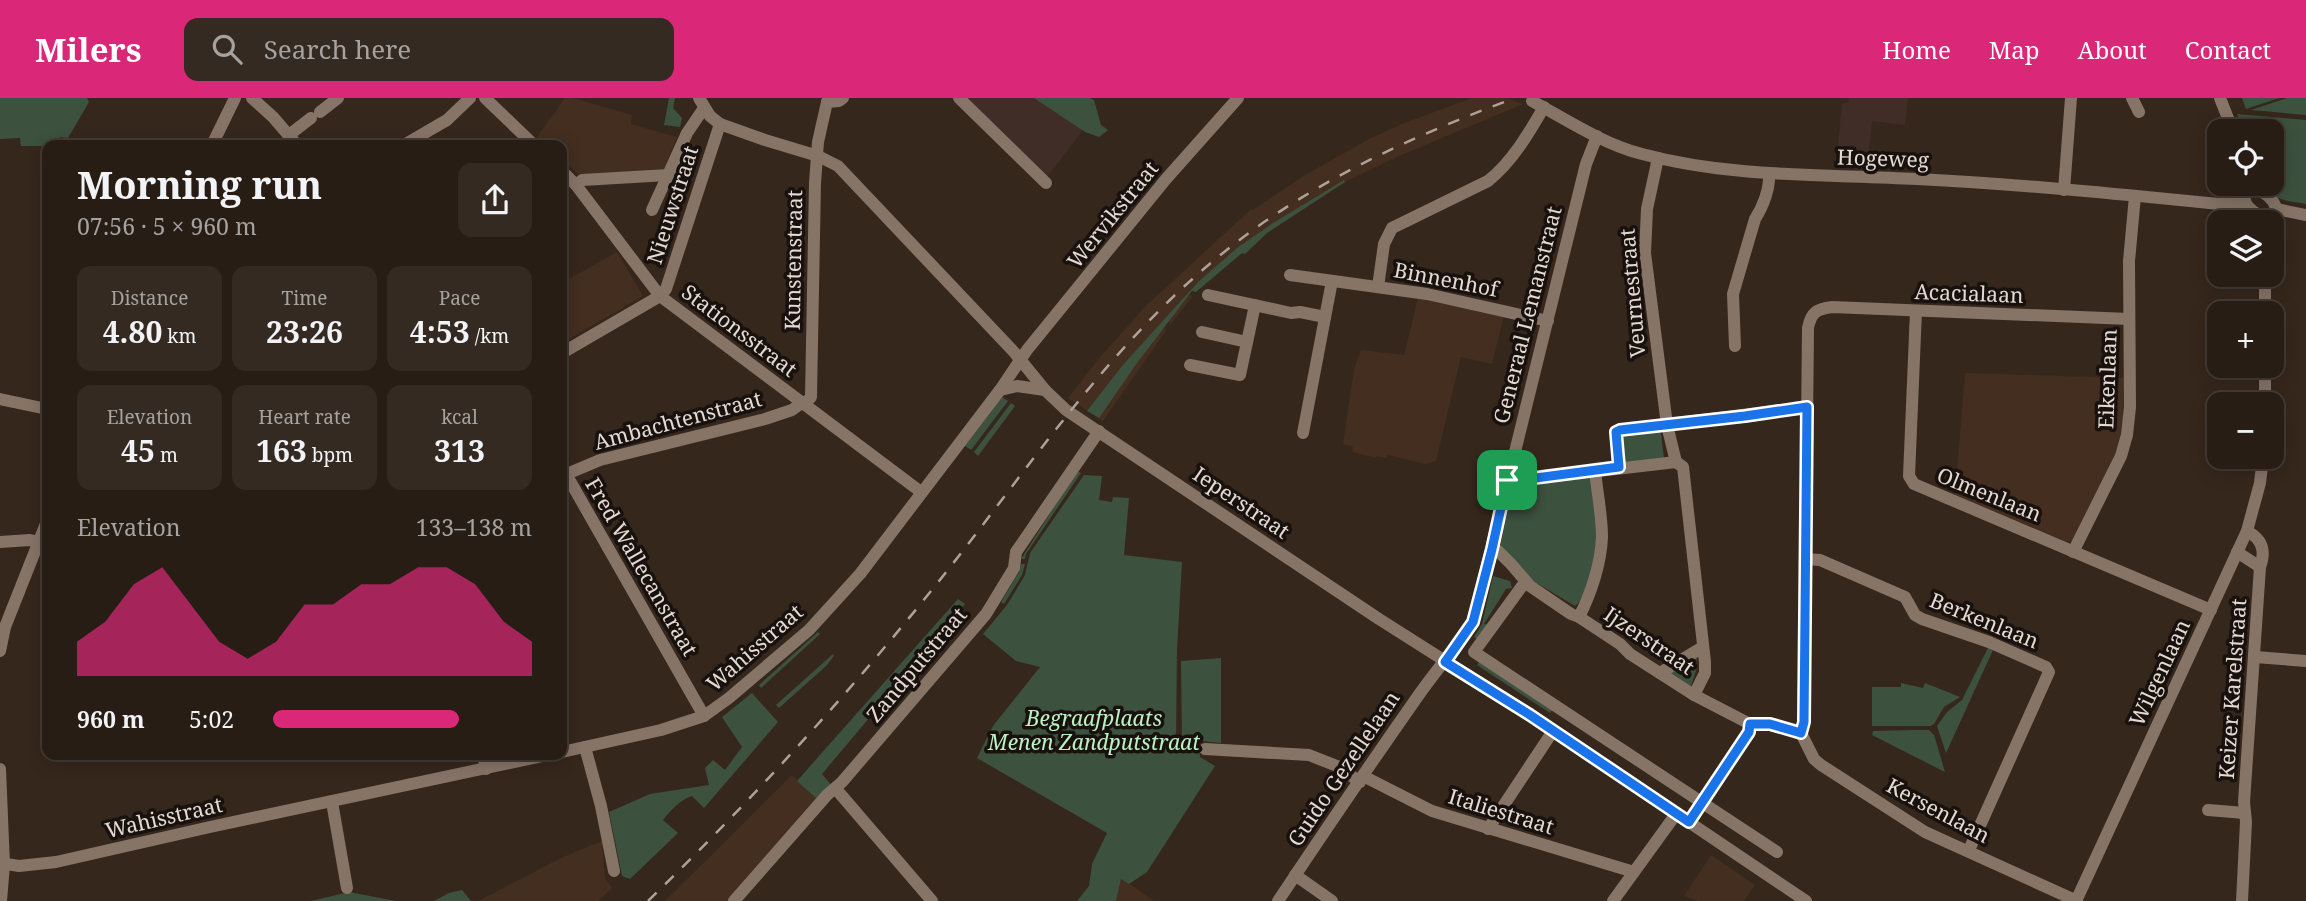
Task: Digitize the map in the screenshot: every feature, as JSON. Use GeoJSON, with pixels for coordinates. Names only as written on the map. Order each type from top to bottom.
{"type":"FeatureCollection","features":[{"type":"Feature","properties":{"kind":"street"},"geometry":{"type":"LineString","coordinates":[[214,140],[235,98]]}},
{"type":"Feature","properties":{"kind":"street"},"geometry":{"type":"LineString","coordinates":[[252,98],[293,140],[315,115],[338,98]]}},
{"type":"Feature","properties":{"kind":"street"},"geometry":{"type":"LineString","coordinates":[[485,98],[529,140]]}},
{"type":"Feature","properties":{"kind":"street"},"geometry":{"type":"LineString","coordinates":[[825,100],[839,101],[843,98]]}},
{"type":"Feature","properties":{"kind":"street"},"geometry":{"type":"LineString","coordinates":[[959,98],[1046,183]]}},
{"type":"Feature","properties":{"kind":"street","name":"Wervikstraat"},"geometry":{"type":"LineString","coordinates":[[1000,390],[1020,359],[1166,179],[1238,98]]}},
{"type":"Feature","properties":{"kind":"street"},"geometry":{"type":"LineString","coordinates":[[2064,190],[2071,98]]}},
{"type":"Feature","properties":{"kind":"street"},"geometry":{"type":"LineString","coordinates":[[2132,98],[2139,111]]}},
{"type":"Feature","properties":{"kind":"street"},"geometry":{"type":"LineString","coordinates":[[2220,98],[2228,119]]}},
{"type":"Feature","properties":{"kind":"street"},"geometry":{"type":"LineString","coordinates":[[413,140],[447,120],[466,99]]}},
{"type":"Feature","properties":{"kind":"street","name":"Kunstenstraat"},"geometry":{"type":"LineString","coordinates":[[804,403],[811,397],[815,183],[825,100]]}},
{"type":"Feature","properties":{"kind":"street"},"geometry":{"type":"LineString","coordinates":[[652,210],[702,103]]}},
{"type":"Feature","properties":{"kind":"street","name":"Ieperstraat"},"geometry":{"type":"LineString","coordinates":[[702,103],[720,124],[818,156],[838,166],[1066,410],[1806,901]]}},
{"type":"Feature","properties":{"kind":"street","name":"Hogeweg"},"geometry":{"type":"LineString","coordinates":[[1538,104],[1623,148],[1721,170],[1942,180],[2219,204],[2245,202]]}},
{"type":"Feature","properties":{"kind":"street","name":"Binnenhof"},"geometry":{"type":"LineString","coordinates":[[1378,287],[1384,244],[1392,228],[1499,173],[1507,164],[1538,104]]}},
{"type":"Feature","properties":{"kind":"street","name":"Nieuwstraat"},"geometry":{"type":"LineString","coordinates":[[660,296],[666,289],[720,124]]}},
{"type":"Feature","properties":{"kind":"street","name":"Generaal Lemanstraat"},"geometry":{"type":"LineString","coordinates":[[1445,662],[1473,622],[1586,164],[1597,136]]}},
{"type":"Feature","properties":{"kind":"street","name":"Veurnestraat"},"geometry":{"type":"LineString","coordinates":[[1658,158],[1647,209],[1644,242],[1667,425],[1676,461],[1683,467],[1703,647],[1705,673],[1694,695]]}},
{"type":"Feature","properties":{"kind":"street"},"geometry":{"type":"LineString","coordinates":[[1735,346],[1733,294],[1755,219],[1761,210],[1769,174]]}},
{"type":"Feature","properties":{"kind":"street"},"geometry":{"type":"LineString","coordinates":[[576,185],[582,180],[668,175]]}},
{"type":"Feature","properties":{"kind":"street","name":"Stationsstraat"},"geometry":{"type":"LineString","coordinates":[[567,177],[660,296],[921,492]]}},
{"type":"Feature","properties":{"kind":"street","name":"Eikenlaan"},"geometry":{"type":"LineString","coordinates":[[2073,552],[2121,456],[2127,435],[2130,407],[2129,261],[2135,196]]}},
{"type":"Feature","properties":{"kind":"street"},"geometry":{"type":"LineString","coordinates":[[2244,196],[2245,202],[2252,210]]}},
{"type":"Feature","properties":{"kind":"street"},"geometry":{"type":"LineString","coordinates":[[2267,196],[2276,209],[2306,215]]}},
{"type":"Feature","properties":{"kind":"street","name":"Binnenhof"},"geometry":{"type":"LineString","coordinates":[[1290,275],[1427,293],[1548,321]]}},
{"type":"Feature","properties":{"kind":"street"},"geometry":{"type":"LineString","coordinates":[[1303,433],[1332,281]]}},
{"type":"Feature","properties":{"kind":"street"},"geometry":{"type":"LineString","coordinates":[[1208,295],[1291,313],[1325,317]]}},
{"type":"Feature","properties":{"kind":"street"},"geometry":{"type":"LineString","coordinates":[[567,350],[660,296]]}},
{"type":"Feature","properties":{"kind":"street"},"geometry":{"type":"LineString","coordinates":[[1190,365],[1240,375],[1255,305]]}},
{"type":"Feature","properties":{"kind":"street","name":"Acacialaan"},"geometry":{"type":"LineString","coordinates":[[1807,407],[1808,328],[1810,316],[1818,309],[1832,307],[2129,319]]}},
{"type":"Feature","properties":{"kind":"street","name":"Olmenlaan"},"geometry":{"type":"LineString","coordinates":[[1916,311],[1909,476],[1914,484],[2211,610]]}},
{"type":"Feature","properties":{"kind":"street"},"geometry":{"type":"LineString","coordinates":[[1202,332],[1247,342]]}},
{"type":"Feature","properties":{"kind":"street"},"geometry":{"type":"LineString","coordinates":[[1000,390],[1017,386],[1045,390]]}},
{"type":"Feature","properties":{"kind":"street","name":"Wahisstraat"},"geometry":{"type":"LineString","coordinates":[[567,751],[661,730],[704,716],[748,682],[821,617],[860,573],[1000,390]]}},
{"type":"Feature","properties":{"kind":"street"},"geometry":{"type":"LineString","coordinates":[[0,399],[42,407]]}},
{"type":"Feature","properties":{"kind":"street","name":"Ambachtenstraat"},"geometry":{"type":"LineString","coordinates":[[567,471],[765,419],[804,403]]}},
{"type":"Feature","properties":{"kind":"street"},"geometry":{"type":"LineString","coordinates":[[1619,467],[1616,432],[1807,407],[1804,722],[1801,733]]}},
{"type":"Feature","properties":{"kind":"street","name":"Zandputstraat"},"geometry":{"type":"LineString","coordinates":[[734,901],[827,795],[836,789],[986,614],[1014,568],[1016,552],[1099,431]]}},
{"type":"Feature","properties":{"kind":"street"},"geometry":{"type":"LineString","coordinates":[[1507,480],[1676,461]]}},
{"type":"Feature","properties":{"kind":"street","name":"Wilgenlaan"},"geometry":{"type":"LineString","coordinates":[[2076,901],[2247,531],[2262,469]]}},
{"type":"Feature","properties":{"kind":"street"},"geometry":{"type":"LineString","coordinates":[[1579,617],[1587,602],[1602,537],[1595,470]]}},
{"type":"Feature","properties":{"kind":"street","name":"Fred Wallecanstraat"},"geometry":{"type":"LineString","coordinates":[[567,479],[704,716]]}},
{"type":"Feature","properties":{"kind":"street","name":"Keizer Karelstraat"},"geometry":{"type":"LineString","coordinates":[[2242,901],[2260,567],[2264,556],[2262,546],[2253,534],[2247,531]]}},
{"type":"Feature","properties":{"kind":"street"},"geometry":{"type":"LineString","coordinates":[[0,542],[42,537]]}},
{"type":"Feature","properties":{"kind":"street"},"geometry":{"type":"LineString","coordinates":[[0,650],[5,627],[42,539]]}},
{"type":"Feature","properties":{"kind":"street","name":"Ijzerstraat"},"geometry":{"type":"LineString","coordinates":[[1492,549],[1498,551],[1525,582],[1694,695],[1750,724],[1770,724],[1801,733]]}},
{"type":"Feature","properties":{"kind":"street"},"geometry":{"type":"LineString","coordinates":[[2237,552],[2260,567]]}},
{"type":"Feature","properties":{"kind":"street","name":"Berkenlaan"},"geometry":{"type":"LineString","coordinates":[[1805,559],[1820,560],[1905,597],[1915,615],[1922,619],[1989,642],[2046,667],[2049,672],[1969,850]]}},
{"type":"Feature","properties":{"kind":"street"},"geometry":{"type":"LineString","coordinates":[[1525,582],[1474,652],[1777,852]]}},
{"type":"Feature","properties":{"kind":"street"},"geometry":{"type":"LineString","coordinates":[[1660,673],[1703,647]]}},
{"type":"Feature","properties":{"kind":"street"},"geometry":{"type":"LineString","coordinates":[[2255,657],[2306,660]]}},
{"type":"Feature","properties":{"kind":"street","name":"Guido Gezellelaan"},"geometry":{"type":"LineString","coordinates":[[1278,901],[1425,686],[1445,662]]}},
{"type":"Feature","properties":{"kind":"street"},"geometry":{"type":"LineString","coordinates":[[1689,822],[1749,732],[1750,724]]}},
{"type":"Feature","properties":{"kind":"street"},"geometry":{"type":"LineString","coordinates":[[1488,829],[1553,731]]}},
{"type":"Feature","properties":{"kind":"street","name":"Kersenlaan"},"geometry":{"type":"LineString","coordinates":[[1801,733],[1814,759],[1821,765],[1905,820],[1925,832],[2076,901]]}},
{"type":"Feature","properties":{"kind":"street"},"geometry":{"type":"LineString","coordinates":[[585,747],[601,806],[614,871]]}},
{"type":"Feature","properties":{"kind":"street","name":"Italiestraat"},"geometry":{"type":"LineString","coordinates":[[1205,749],[1309,755],[1432,811],[1634,872]]}},
{"type":"Feature","properties":{"kind":"street"},"geometry":{"type":"LineString","coordinates":[[484,760],[486,769]]}},
{"type":"Feature","properties":{"kind":"street","name":"Wahisstraat"},"geometry":{"type":"LineString","coordinates":[[2,864],[19,866],[56,862],[526,760]]}},
{"type":"Feature","properties":{"kind":"street"},"geometry":{"type":"LineString","coordinates":[[0,769],[1,901]]}},
{"type":"Feature","properties":{"kind":"street"},"geometry":{"type":"LineString","coordinates":[[836,789],[932,901]]}},
{"type":"Feature","properties":{"kind":"street"},"geometry":{"type":"LineString","coordinates":[[332,802],[347,888]]}},
{"type":"Feature","properties":{"kind":"street","name":"Keizer Karelstraat"},"geometry":{"type":"LineString","coordinates":[[2208,810],[2245,813]]}},
{"type":"Feature","properties":{"kind":"street"},"geometry":{"type":"LineString","coordinates":[[1613,901],[1676,814]]}},
{"type":"Feature","properties":{"kind":"street"},"geometry":{"type":"LineString","coordinates":[[1295,875],[1332,901]]}},
{"type":"Feature","properties":{"kind":"shaded area"},"geometry":{"type":"Polygon","coordinates":[[[565,98],[573,98],[632,115],[631,124],[677,137],[664,169],[579,175],[567,164],[567,140],[540,140],[537,137],[565,98]]]}},
{"type":"Feature","properties":{"kind":"shaded area"},"geometry":{"type":"Polygon","coordinates":[[[967,98],[1034,98],[1083,130],[1047,177],[967,98]]]}},
{"type":"Feature","properties":{"kind":"shaded area"},"geometry":{"type":"Polygon","coordinates":[[[1472,98],[1507,98],[1523,104],[1399,156],[1345,182],[1267,233],[1245,254],[1242,253],[1209,281],[1202,279],[1187,294],[1193,296],[1170,325],[1169,320],[1165,319],[1159,327],[1167,329],[1103,421],[1068,398],[1100,357],[1146,306],[1251,209],[1369,139],[1472,98]]]}},
{"type":"Feature","properties":{"kind":"shaded area"},"geometry":{"type":"Polygon","coordinates":[[[1849,98],[1908,98],[1905,125],[1872,121],[1867,169],[1841,169],[1840,154],[1837,154],[1842,104],[1848,102],[1849,98]]]}},
{"type":"Feature","properties":{"kind":"shaded area"},"geometry":{"type":"Polygon","coordinates":[[[617,252],[643,296],[567,340],[567,280],[617,252]]]}},
{"type":"Feature","properties":{"kind":"shaded area"},"geometry":{"type":"Polygon","coordinates":[[[1418,298],[1504,315],[1492,364],[1461,357],[1436,461],[1425,464],[1388,455],[1386,458],[1376,458],[1352,452],[1353,447],[1343,444],[1354,369],[1361,350],[1404,355],[1418,298]]]}},
{"type":"Feature","properties":{"kind":"shaded area"},"geometry":{"type":"Polygon","coordinates":[[[1965,373],[2124,378],[2123,431],[2115,454],[2071,542],[1955,496],[1965,373]]]}},
{"type":"Feature","properties":{"kind":"shaded area"},"geometry":{"type":"Polygon","coordinates":[[[792,775],[818,800],[730,901],[665,901],[792,775]]]}},
{"type":"Feature","properties":{"kind":"shaded area"},"geometry":{"type":"Polygon","coordinates":[[[602,841],[605,878],[612,888],[598,901],[478,901],[563,857],[602,841]]]}},
{"type":"Feature","properties":{"kind":"shaded area"},"geometry":{"type":"Polygon","coordinates":[[[1711,855],[1755,885],[1744,901],[1698,901],[1684,896],[1711,855]]]}},
{"type":"Feature","properties":{"kind":"shaded area"},"geometry":{"type":"Polygon","coordinates":[[[1121,878],[1154,901],[1116,901],[1121,878]]]}},
{"type":"Feature","properties":{"kind":"green space"},"geometry":{"type":"Polygon","coordinates":[[[0,98],[87,98],[89,102],[68,138],[42,140],[42,146],[21,146],[20,138],[0,139],[0,98]]]}},
{"type":"Feature","properties":{"kind":"green space"},"geometry":{"type":"Polygon","coordinates":[[[669,98],[675,98],[673,108],[682,118],[680,127],[664,125],[669,98]]]}},
{"type":"Feature","properties":{"kind":"green space"},"geometry":{"type":"Polygon","coordinates":[[[1034,98],[1090,98],[1094,100],[1101,125],[1108,130],[1099,137],[1085,132],[1034,98]]]}},
{"type":"Feature","properties":{"kind":"green space"},"geometry":{"type":"Polygon","coordinates":[[[2242,98],[2279,98],[2246,109],[2242,98]]]}},
{"type":"Feature","properties":{"kind":"green space"},"geometry":{"type":"Polygon","coordinates":[[[2287,98],[2306,98],[2306,115],[2251,110],[2287,98]]]}},
{"type":"Feature","properties":{"kind":"green space"},"geometry":{"type":"Polygon","coordinates":[[[2237,114],[2306,120],[2306,204],[2276,196],[2284,196],[2284,119],[2239,119],[2237,114]]]}},
{"type":"Feature","properties":{"kind":"green space"},"geometry":{"type":"Polygon","coordinates":[[[1344,180],[1345,182],[1267,233],[1196,292],[1192,291],[1099,418],[1087,411],[1122,366],[1198,282],[1237,248],[1344,180]]]}},
{"type":"Feature","properties":{"kind":"green space"},"geometry":{"type":"Polygon","coordinates":[[[1002,397],[1008,401],[971,450],[965,446],[1002,397]]]}},
{"type":"Feature","properties":{"kind":"green space"},"geometry":{"type":"Polygon","coordinates":[[[1011,403],[1015,406],[978,456],[974,452],[1011,403]]]}},
{"type":"Feature","properties":{"kind":"green space"},"geometry":{"type":"Polygon","coordinates":[[[1660,427],[1664,458],[1623,463],[1619,432],[1660,427]]]}},
{"type":"Feature","properties":{"kind":"green space"},"geometry":{"type":"Polygon","coordinates":[[[1077,471],[1081,473],[1025,559],[1021,559],[1077,471]]]}},
{"type":"Feature","properties":{"kind":"green space","name":"Begraafplaats Menen Zandputstraat"},"geometry":{"type":"Polygon","coordinates":[[[1084,475],[1102,476],[1099,500],[1112,502],[1113,497],[1129,498],[1124,555],[1182,562],[1176,742],[1199,746],[1200,757],[1215,766],[1147,872],[1129,884],[1121,879],[1116,901],[1077,901],[1089,886],[1092,864],[1107,833],[977,758],[993,726],[1040,667],[1016,661],[983,634],[1007,605],[1025,575],[1030,553],[1084,475]]]}},
{"type":"Feature","properties":{"kind":"green space"},"geometry":{"type":"Polygon","coordinates":[[[1592,478],[1597,546],[1584,594],[1575,606],[1530,579],[1500,547],[1513,486],[1592,478]]]}},
{"type":"Feature","properties":{"kind":"green space"},"geometry":{"type":"Polygon","coordinates":[[[1021,564],[1025,564],[1022,575],[1004,604],[1001,602],[1021,564]]]}},
{"type":"Feature","properties":{"kind":"green space"},"geometry":{"type":"Polygon","coordinates":[[[1493,576],[1510,581],[1512,588],[1506,589],[1484,624],[1491,625],[1479,641],[1474,637],[1482,624],[1493,576]]]}},
{"type":"Feature","properties":{"kind":"green space"},"geometry":{"type":"Polygon","coordinates":[[[958,599],[965,604],[822,774],[832,786],[818,800],[797,781],[958,599]]]}},
{"type":"Feature","properties":{"kind":"green space"},"geometry":{"type":"Polygon","coordinates":[[[818,632],[820,634],[761,688],[759,685],[818,632]]]}},
{"type":"Feature","properties":{"kind":"green space"},"geometry":{"type":"Polygon","coordinates":[[[1988,648],[1993,650],[1946,753],[1937,726],[1947,712],[1962,700],[1988,648]]]}},
{"type":"Feature","properties":{"kind":"green space"},"geometry":{"type":"Polygon","coordinates":[[[1697,653],[1696,671],[1691,686],[1667,671],[1697,653]]]}},
{"type":"Feature","properties":{"kind":"green space"},"geometry":{"type":"Polygon","coordinates":[[[833,654],[826,666],[779,708],[776,705],[833,654]]]}},
{"type":"Feature","properties":{"kind":"green space"},"geometry":{"type":"Polygon","coordinates":[[[1221,658],[1221,743],[1182,739],[1181,661],[1221,658]]]}},
{"type":"Feature","properties":{"kind":"green space"},"geometry":{"type":"Polygon","coordinates":[[[1480,660],[1554,708],[1550,713],[1477,665],[1480,660]]]}},
{"type":"Feature","properties":{"kind":"green space"},"geometry":{"type":"Polygon","coordinates":[[[1901,683],[1923,688],[1925,683],[1960,697],[1944,707],[1931,726],[1872,726],[1872,687],[1901,687],[1901,683]]]}},
{"type":"Feature","properties":{"kind":"green space"},"geometry":{"type":"Polygon","coordinates":[[[752,693],[778,722],[704,808],[692,796],[672,809],[663,820],[678,833],[630,879],[622,876],[609,812],[650,794],[709,785],[705,768],[713,760],[725,770],[742,747],[722,717],[752,693]]]}},
{"type":"Feature","properties":{"kind":"green space"},"geometry":{"type":"Polygon","coordinates":[[[1929,730],[1934,735],[1945,772],[1872,735],[1873,731],[1929,730]]]}},
{"type":"Feature","properties":{"kind":"green space"},"geometry":{"type":"Polygon","coordinates":[[[462,890],[471,901],[434,901],[449,893],[462,890]]]}},
{"type":"Feature","properties":{"kind":"green space"},"geometry":{"type":"Polygon","coordinates":[[[349,892],[396,901],[311,901],[349,892]]]}},
{"type":"Feature","properties":{"kind":"railway"},"geometry":{"type":"LineString","coordinates":[[648,901],[765,782],[840,699],[947,571],[1110,363],[1183,287],[1256,228],[1326,183],[1400,145],[1515,98]]}},
{"type":"Feature","properties":{"kind":"route"},"geometry":{"type":"LineString","coordinates":[[1807,407],[1804,722],[1801,733],[1770,724],[1750,724],[1749,732],[1689,822],[1530,715],[1445,662],[1473,622],[1507,480],[1619,467],[1616,432],[1620,430],[1807,407]]}}]}
